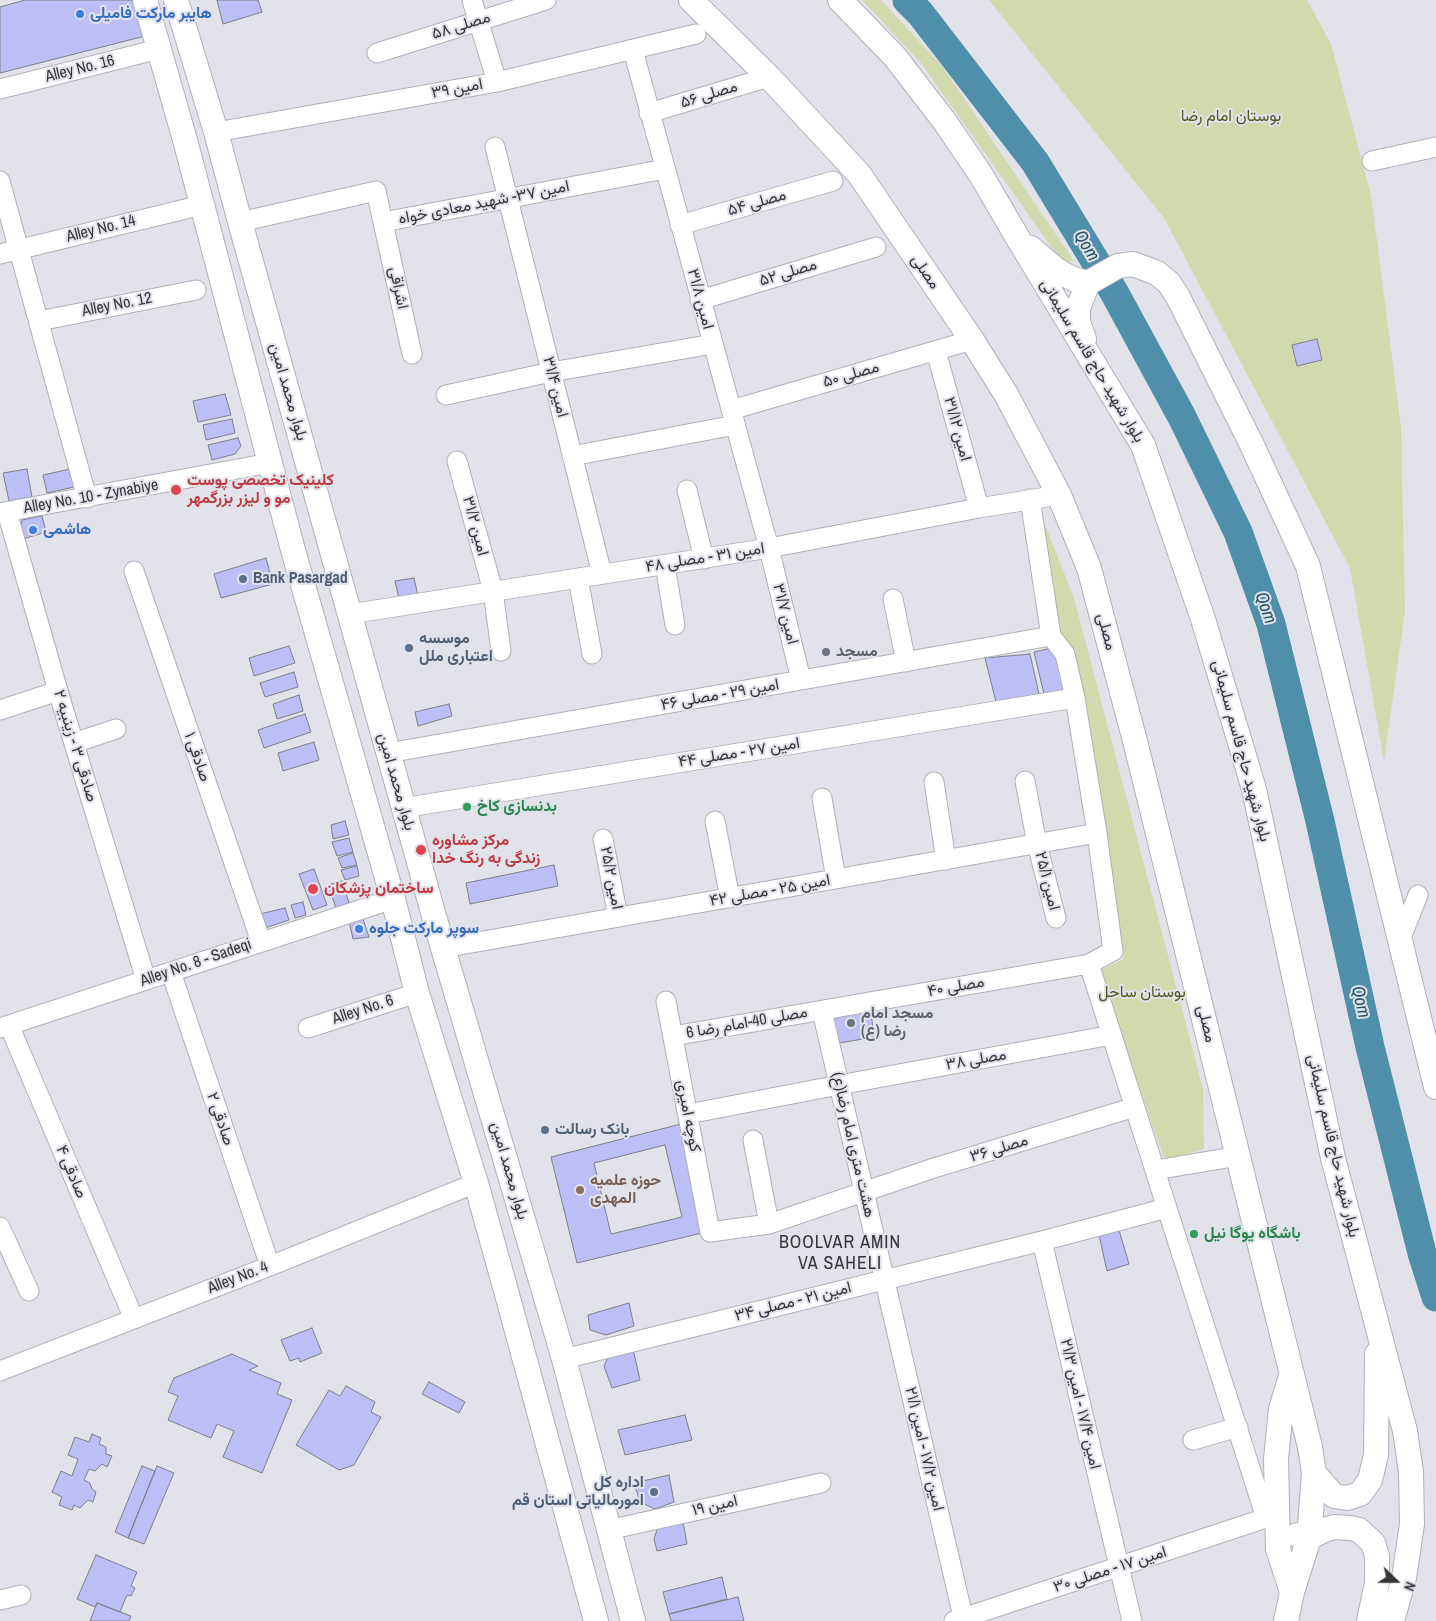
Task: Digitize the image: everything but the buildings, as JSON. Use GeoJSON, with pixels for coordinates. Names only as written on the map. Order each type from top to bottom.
{"type":"FeatureCollection","features":[{"type":"Feature","properties":{"kind":"main road"},"geometry":{"type":"LineString","coordinates":[[145,0],[202,205],[295,558],[393,899],[417,993],[476,1183],[596,1621]]}},
{"type":"Feature","properties":{"kind":"main road","name":"بلوار محمد امین"},"geometry":{"type":"LineString","coordinates":[[176,0],[216,132],[403,808],[564,1359],[608,1530],[634,1621]]}},
{"type":"Feature","properties":{"kind":"main road","name":"مصلی"},"geometry":{"type":"LineString","coordinates":[[691,0],[769,77],[859,174],[972,340],[1007,396],[1059,495],[1089,568],[1135,741],[1310,1447],[1314,1473],[1309,1538],[1292,1592],[1286,1621]]}},
{"type":"Feature","properties":{"kind":"main road","name":"بلوار شهید حاج قاسم سلیمانی"},"geometry":{"type":"LineString","coordinates":[[840,0],[895,57],[981,175],[1143,445],[1203,618],[1254,789],[1334,1158],[1405,1431],[1411,1472],[1412,1524],[1404,1578],[1392,1621]]}},
{"type":"Feature","properties":{"kind":"main road"},"geometry":{"type":"LineString","coordinates":[[1016,235],[1054,268],[1076,280],[1088,282],[1118,266],[1133,264],[1157,272],[1178,297],[1252,445],[1308,566],[1436,1087]]}},
{"type":"Feature","properties":{"kind":"main road"},"geometry":{"type":"LineString","coordinates":[[1088,282],[1078,308],[1078,322],[1091,360]]}},
{"type":"Feature","properties":{"kind":"main road"},"geometry":{"type":"LineString","coordinates":[[393,899],[427,888]]}},
{"type":"Feature","properties":{"kind":"main road"},"geometry":{"type":"LineString","coordinates":[[1314,1473],[1334,1496],[1347,1498],[1360,1494],[1370,1480],[1376,1455],[1377,1325]]}},
{"type":"Feature","properties":{"kind":"main road"},"geometry":{"type":"LineString","coordinates":[[1291,1375],[1281,1409],[1272,1522],[1278,1549],[1292,1592]]}},
{"type":"Feature","properties":{"kind":"main road"},"geometry":{"type":"LineString","coordinates":[[1272,1522],[1286,1532],[1309,1538],[1334,1527],[1350,1528],[1359,1530],[1373,1543],[1377,1556],[1377,1583],[1369,1621]]}},
{"type":"Feature","properties":{"kind":"street"},"geometry":{"type":"LineString","coordinates":[[472,0],[497,82]]}},
{"type":"Feature","properties":{"kind":"street","name":"مصلی ۵۸"},"geometry":{"type":"LineString","coordinates":[[376,53],[546,0]]}},
{"type":"Feature","properties":{"kind":"street","name":"امین ۳۹"},"geometry":{"type":"LineString","coordinates":[[216,132],[497,82],[696,34]]}},
{"type":"Feature","properties":{"kind":"street","name":"Alley No. 16"},"geometry":{"type":"LineString","coordinates":[[0,89],[159,49]]}},
{"type":"Feature","properties":{"kind":"street","name":"امین ۳۱/۸"},"geometry":{"type":"LineString","coordinates":[[633,50],[769,548]]}},
{"type":"Feature","properties":{"kind":"street","name":"مصلی ۵۶"},"geometry":{"type":"LineString","coordinates":[[649,113],[769,77]]}},
{"type":"Feature","properties":{"kind":"street","name":"امین ۳۱/۴"},"geometry":{"type":"LineString","coordinates":[[495,147],[602,574]]}},
{"type":"Feature","properties":{"kind":"street"},"geometry":{"type":"LineString","coordinates":[[1372,161],[1436,147]]}},
{"type":"Feature","properties":{"kind":"street","name":"امین ۳۷- شهید معادی خواه"},"geometry":{"type":"LineString","coordinates":[[240,222],[376,191],[383,222],[665,168]]}},
{"type":"Feature","properties":{"kind":"street"},"geometry":{"type":"LineString","coordinates":[[0,181],[87,498]]}},
{"type":"Feature","properties":{"kind":"street","name":"مصلی ۵۴"},"geometry":{"type":"LineString","coordinates":[[680,225],[833,181]]}},
{"type":"Feature","properties":{"kind":"street","name":"Alley No. 14"},"geometry":{"type":"LineString","coordinates":[[0,254],[202,205]]}},
{"type":"Feature","properties":{"kind":"street","name":"اشراقی"},"geometry":{"type":"LineString","coordinates":[[383,222],[412,354]]}},
{"type":"Feature","properties":{"kind":"street","name":"مصلی ۵۲"},"geometry":{"type":"LineString","coordinates":[[700,300],[876,247]]}},
{"type":"Feature","properties":{"kind":"street","name":"Alley No. 12"},"geometry":{"type":"LineString","coordinates":[[38,321],[196,290]]}},
{"type":"Feature","properties":{"kind":"street","name":"مصلی ۵۰"},"geometry":{"type":"LineString","coordinates":[[572,456],[733,417],[972,340]]}},
{"type":"Feature","properties":{"kind":"street"},"geometry":{"type":"LineString","coordinates":[[446,395],[551,372],[713,344]]}},
{"type":"Feature","properties":{"kind":"street","name":"امین ۳۱/۱۲"},"geometry":{"type":"LineString","coordinates":[[936,351],[979,508]]}},
{"type":"Feature","properties":{"kind":"street","name":"امین ۳۱/۲"},"geometry":{"type":"LineString","coordinates":[[457,461],[493,591],[501,651]]}},
{"type":"Feature","properties":{"kind":"street","name":"Alley No. 10 - Zynabiye"},"geometry":{"type":"LineString","coordinates":[[4,512],[270,463]]}},
{"type":"Feature","properties":{"kind":"street"},"geometry":{"type":"LineString","coordinates":[[687,490],[704,559]]}},
{"type":"Feature","properties":{"kind":"street","name":"امین ۳۱ - مصلی ۴۸"},"geometry":{"type":"LineString","coordinates":[[350,614],[704,559],[1059,495]]}},
{"type":"Feature","properties":{"kind":"street"},"geometry":{"type":"LineString","coordinates":[[1030,499],[1051,636],[1064,654],[1075,698],[1098,834]]}},
{"type":"Feature","properties":{"kind":"street","name":"صادقی ۳ - زینبیه ۲"},"geometry":{"type":"LineString","coordinates":[[4,512],[146,980]]}},
{"type":"Feature","properties":{"kind":"street","name":"امین ۳۱/۷"},"geometry":{"type":"LineString","coordinates":[[769,548],[801,680]]}},
{"type":"Feature","properties":{"kind":"street"},"geometry":{"type":"LineString","coordinates":[[665,565],[676,625]]}},
{"type":"Feature","properties":{"kind":"street","name":"صادقی ۱"},"geometry":{"type":"LineString","coordinates":[[134,571],[261,942]]}},
{"type":"Feature","properties":{"kind":"street"},"geometry":{"type":"LineString","coordinates":[[578,578],[592,654]]}},
{"type":"Feature","properties":{"kind":"street"},"geometry":{"type":"LineString","coordinates":[[893,599],[906,662]]}},
{"type":"Feature","properties":{"kind":"street","name":"امین ۲۹ - مصلی ۴۶"},"geometry":{"type":"LineString","coordinates":[[388,753],[1051,636]]}},
{"type":"Feature","properties":{"kind":"street"},"geometry":{"type":"LineString","coordinates":[[0,710],[58,691]]}},
{"type":"Feature","properties":{"kind":"street","name":"امین ۲۷ - مصلی ۴۴"},"geometry":{"type":"LineString","coordinates":[[403,808],[1075,698]]}},
{"type":"Feature","properties":{"kind":"street"},"geometry":{"type":"LineString","coordinates":[[74,744],[116,729]]}},
{"type":"Feature","properties":{"kind":"street","name":"امین ۲۵/۱"},"geometry":{"type":"LineString","coordinates":[[1026,781],[1037,844],[1056,918]]}},
{"type":"Feature","properties":{"kind":"street"},"geometry":{"type":"LineString","coordinates":[[934,782],[946,860]]}},
{"type":"Feature","properties":{"kind":"street"},"geometry":{"type":"LineString","coordinates":[[822,798],[836,879]]}},
{"type":"Feature","properties":{"kind":"street"},"geometry":{"type":"LineString","coordinates":[[715,821],[730,898]]}},
{"type":"Feature","properties":{"kind":"street","name":"امین ۲۵ - مصلی ۴۲"},"geometry":{"type":"LineString","coordinates":[[443,948],[1098,834]]}},
{"type":"Feature","properties":{"kind":"street","name":"مصلی ۴۰"},"geometry":{"type":"LineString","coordinates":[[822,1010],[1089,964],[1113,952],[1098,834]]}},
{"type":"Feature","properties":{"kind":"street","name":"امین ۲۵/۲"},"geometry":{"type":"LineString","coordinates":[[603,839],[618,918]]}},
{"type":"Feature","properties":{"kind":"street"},"geometry":{"type":"LineString","coordinates":[[1400,940],[1418,895]]}},
{"type":"Feature","properties":{"kind":"street","name":"Alley No. 8 - Sadeqi"},"geometry":{"type":"LineString","coordinates":[[4,1026],[393,899]]}},
{"type":"Feature","properties":{"kind":"street"},"geometry":{"type":"LineString","coordinates":[[1089,964],[1238,1427],[1272,1522]]}},
{"type":"Feature","properties":{"kind":"street","name":"صادقی ۲"},"geometry":{"type":"LineString","coordinates":[[171,972],[270,1266]]}},
{"type":"Feature","properties":{"kind":"street","name":"Alley No. 6"},"geometry":{"type":"LineString","coordinates":[[308,1028],[417,993]]}},
{"type":"Feature","properties":{"kind":"street","name":"کوچه امیری"},"geometry":{"type":"LineString","coordinates":[[666,1001],[710,1232]]}},
{"type":"Feature","properties":{"kind":"street","name":"مصلی 40-امام رضا 6"},"geometry":{"type":"LineString","coordinates":[[673,1036],[822,1010]]}},
{"type":"Feature","properties":{"kind":"street","name":"هشت متری امام رضا(ع)"},"geometry":{"type":"LineString","coordinates":[[822,1010],[885,1280]]}},
{"type":"Feature","properties":{"kind":"street","name":"صادقی ۴"},"geometry":{"type":"LineString","coordinates":[[4,1026],[134,1319]]}},
{"type":"Feature","properties":{"kind":"street","name":"مصلی ۳۸"},"geometry":{"type":"LineString","coordinates":[[688,1114],[1112,1035]]}},
{"type":"Feature","properties":{"kind":"street","name":"مصلی ۳۶"},"geometry":{"type":"LineString","coordinates":[[710,1232],[769,1224],[864,1191],[1135,1107]]}},
{"type":"Feature","properties":{"kind":"street"},"geometry":{"type":"LineString","coordinates":[[753,1140],[769,1224]]}},
{"type":"Feature","properties":{"kind":"street"},"geometry":{"type":"LineString","coordinates":[[1155,1170],[1238,1156]]}},
{"type":"Feature","properties":{"kind":"street","name":"Alley No. 4"},"geometry":{"type":"LineString","coordinates":[[0,1371],[270,1266],[476,1183]]}},
{"type":"Feature","properties":{"kind":"street","name":"امین ۲۱ - مصلی ۳۴"},"geometry":{"type":"LineString","coordinates":[[564,1359],[1168,1208]]}},
{"type":"Feature","properties":{"kind":"street"},"geometry":{"type":"LineString","coordinates":[[2,1235],[29,1291]]}},
{"type":"Feature","properties":{"kind":"street","name":"امین ۱۷/۴ - امین ۲۱/۳"},"geometry":{"type":"LineString","coordinates":[[1042,1241],[1132,1621]]}},
{"type":"Feature","properties":{"kind":"street","name":"امین ۱۷/۲ - امین ۲۱/۱"},"geometry":{"type":"LineString","coordinates":[[885,1280],[960,1620]]}},
{"type":"Feature","properties":{"kind":"street"},"geometry":{"type":"LineString","coordinates":[[1193,1440],[1238,1427]]}},
{"type":"Feature","properties":{"kind":"street","name":"امین ۱۹"},"geometry":{"type":"LineString","coordinates":[[608,1530],[821,1482]]}},
{"type":"Feature","properties":{"kind":"street","name":"امین ۱۷ - مصلی ۳۰"},"geometry":{"type":"LineString","coordinates":[[960,1620],[1118,1568],[1272,1522]]}},
{"type":"Feature","properties":{"kind":"street"},"geometry":{"type":"LineString","coordinates":[[0,1600],[21,1595]]}},
{"type":"Feature","properties":{"kind":"green space"},"geometry":{"type":"Polygon","coordinates":[[[862,0],[881,0],[942,66],[1074,261],[1062,262],[921,63],[862,0]]]}},
{"type":"Feature","properties":{"kind":"green space","name":"بوستان امام رضا"},"geometry":{"type":"Polygon","coordinates":[[[989,0],[1307,0],[1331,44],[1371,195],[1401,427],[1405,611],[1384,761],[1350,568],[1164,218],[989,0]]]}},
{"type":"Feature","properties":{"kind":"green space","name":"بوستان ساحل"},"geometry":{"type":"Polygon","coordinates":[[[1040,512],[1074,598],[1203,1089],[1204,1149],[1165,1160],[1097,972],[1124,959],[1082,705],[1070,645],[1057,626],[1040,512]]]}},
{"type":"Feature","properties":{"kind":"waterway","name":"Qom"},"geometry":{"type":"LineString","coordinates":[[907,0],[920,13],[1035,162],[1114,292],[1182,417],[1238,532],[1271,624],[1320,821],[1370,1047],[1422,1253],[1436,1297]]}},
{"type":"Feature","properties":{"kind":"place","name":"هایبر مارکت فامیلی"},"geometry":{"type":"Point","coordinates":[80,14]}},
{"type":"Feature","properties":{"kind":"place","name":"کلینیک تخصصی پوست مو و لیزر بزرگمهر"},"geometry":{"type":"Point","coordinates":[176,490]}},
{"type":"Feature","properties":{"kind":"place","name":"هاشمی"},"geometry":{"type":"Point","coordinates":[33,530]}},
{"type":"Feature","properties":{"kind":"place","name":"Bank Pasargad"},"geometry":{"type":"Point","coordinates":[243,579]}},
{"type":"Feature","properties":{"kind":"place","name":"موسسه اعتباری ملل"},"geometry":{"type":"Point","coordinates":[409,648]}},
{"type":"Feature","properties":{"kind":"place","name":"مسجد"},"geometry":{"type":"Point","coordinates":[826,652]}},
{"type":"Feature","properties":{"kind":"place","name":"بدنسازی کاخ"},"geometry":{"type":"Point","coordinates":[467,807]}},
{"type":"Feature","properties":{"kind":"place","name":"مرکز مشاوره زندگی به رنگ خدا"},"geometry":{"type":"Point","coordinates":[421,850]}},
{"type":"Feature","properties":{"kind":"place","name":"ساختمان پزشکان"},"geometry":{"type":"Point","coordinates":[313,889]}},
{"type":"Feature","properties":{"kind":"place","name":"سوپر مارکت جلوه"},"geometry":{"type":"Point","coordinates":[359,929]}},
{"type":"Feature","properties":{"kind":"place","name":"مسجد امام رضا (ع)"},"geometry":{"type":"Point","coordinates":[851,1023]}},
{"type":"Feature","properties":{"kind":"place","name":"بانک رسالت"},"geometry":{"type":"Point","coordinates":[545,1130]}},
{"type":"Feature","properties":{"kind":"place","name":"حوزه علمیه المهدی"},"geometry":{"type":"Point","coordinates":[580,1190]}},
{"type":"Feature","properties":{"kind":"place","name":"باشگاه یوگا نیل"},"geometry":{"type":"Point","coordinates":[1194,1234]}},
{"type":"Feature","properties":{"kind":"place","name":"اداره کل امورمالیاتی استان قم"},"geometry":{"type":"Point","coordinates":[654,1492]}},
{"type":"Feature","properties":{"kind":"district","name":"BOOLVAR AMIN VA SAHELI"},"geometry":{"type":"Point","coordinates":[840,1253]}}]}
